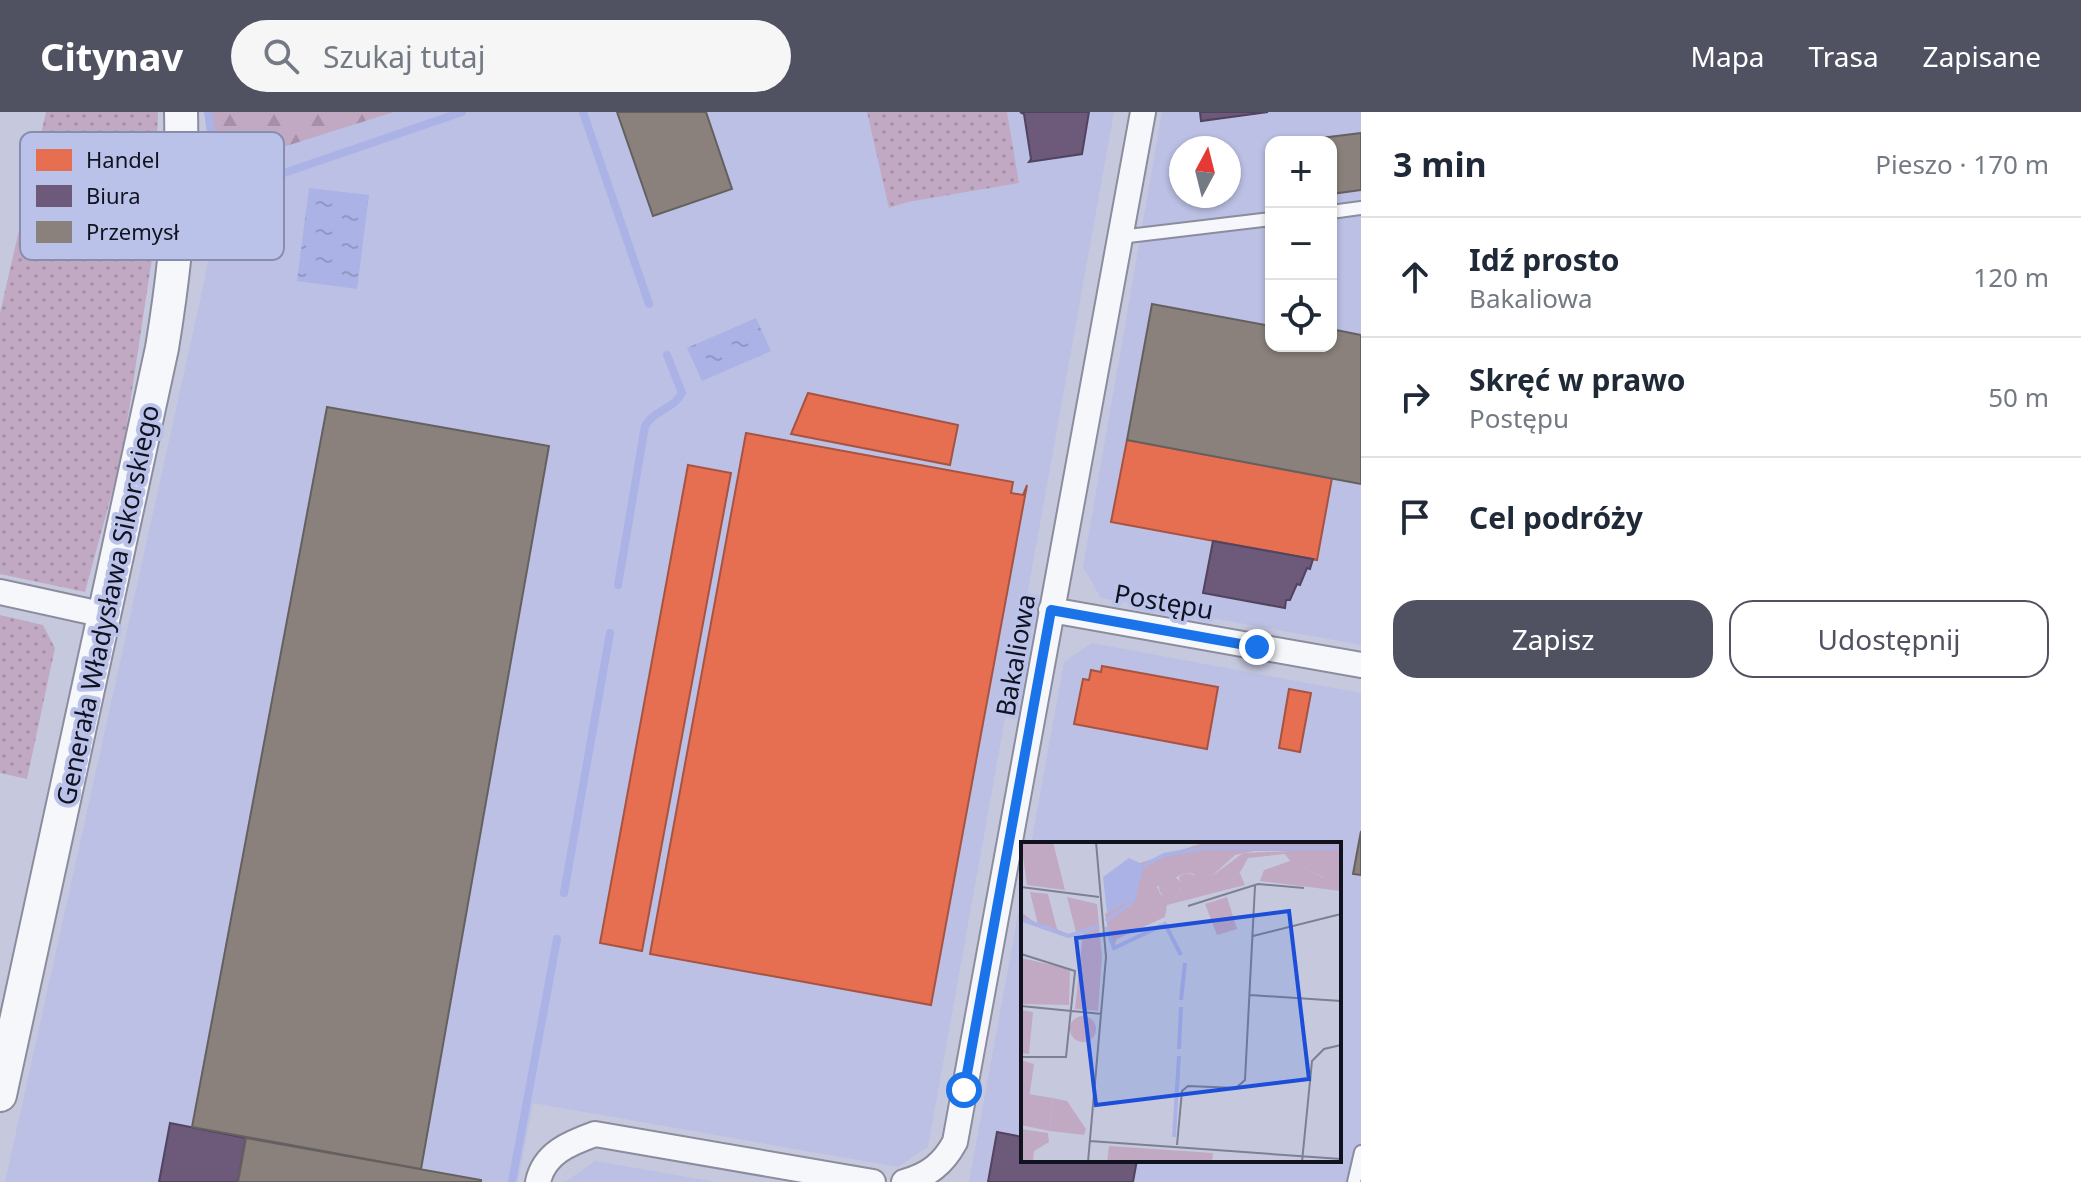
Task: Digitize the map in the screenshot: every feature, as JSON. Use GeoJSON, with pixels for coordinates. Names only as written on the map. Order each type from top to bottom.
{"type":"FeatureCollection","features":[{"type":"Feature","properties":{"kind":"main road","name":"Generała Władysława Sikorskiego"},"geometry":{"type":"LineString","coordinates":[[181,112],[181,132]]}},
{"type":"Feature","properties":{"kind":"main road","name":"Generała Władysława Sikorskiego"},"geometry":{"type":"LineString","coordinates":[[0,1095],[105,615],[171,295],[175,260]]}},
{"type":"Feature","properties":{"kind":"street","name":"Bakaliowa"},"geometry":{"type":"LineString","coordinates":[[904,1182],[938,1166],[955,1142],[1143,112]]}},
{"type":"Feature","properties":{"kind":"street"},"geometry":{"type":"LineString","coordinates":[[0,592],[105,615]]}},
{"type":"Feature","properties":{"kind":"street","name":"Postępu"},"geometry":{"type":"LineString","coordinates":[[1051,610],[1361,665]]}},
{"type":"Feature","properties":{"kind":"street"},"geometry":{"type":"LineString","coordinates":[[538,1182],[549,1157],[568,1144],[595,1134],[873,1182]]}},
{"type":"Feature","properties":{"kind":"lane"},"geometry":{"type":"LineString","coordinates":[[1337,211],[1361,208]]}},
{"type":"Feature","properties":{"kind":"lane"},"geometry":{"type":"LineString","coordinates":[[1120,237],[1265,220]]}},
{"type":"Feature","properties":{"kind":"lane"},"geometry":{"type":"LineString","coordinates":[[1354,1182],[1361,1152]]}},
{"type":"Feature","properties":{"kind":"shaded area"},"geometry":{"type":"Polygon","coordinates":[[[394,112],[867,112],[890,208],[908,202],[1019,183],[1007,112],[1114,112],[928,1147],[898,1167],[533,1103],[518,1182],[5,1182],[208,260],[284,260],[284,147],[394,112]]]}},
{"type":"Feature","properties":{"kind":"shaded area"},"geometry":{"type":"Polygon","coordinates":[[[1162,112],[1361,112],[1361,645],[1101,598],[1083,567],[1162,112]]]}},
{"type":"Feature","properties":{"kind":"shaded area"},"geometry":{"type":"Polygon","coordinates":[[[1092,643],[1361,693],[1361,1182],[969,1182],[1021,898],[1021,1162],[1341,1162],[1341,842],[1031,842],[1064,662],[1092,643]]]}},
{"type":"Feature","properties":{"kind":"shaded area"},"geometry":{"type":"Polygon","coordinates":[[[595,1161],[716,1182],[565,1182],[595,1161]]]}},
{"type":"Feature","properties":{"kind":"green space"},"geometry":{"type":"Polygon","coordinates":[[[46,112],[158,112],[157,132],[41,132],[46,112]]]}},
{"type":"Feature","properties":{"kind":"green space"},"geometry":{"type":"Polygon","coordinates":[[[211,112],[394,112],[284,147],[284,132],[212,132],[211,112]]]}},
{"type":"Feature","properties":{"kind":"green space"},"geometry":{"type":"Polygon","coordinates":[[[867,112],[1007,112],[1019,183],[889,208],[867,112]]]}},
{"type":"Feature","properties":{"kind":"green space"},"geometry":{"type":"Polygon","coordinates":[[[20,226],[20,260],[152,260],[122,456],[85,592],[0,574],[0,313],[20,226]]]}},
{"type":"Feature","properties":{"kind":"green space"},"geometry":{"type":"Polygon","coordinates":[[[0,615],[43,625],[55,648],[27,779],[0,773],[0,615]]]}},
{"type":"Feature","properties":{"kind":"water"},"geometry":{"type":"Polygon","coordinates":[[[309,188],[369,195],[357,289],[297,281],[309,188]]]}},
{"type":"Feature","properties":{"kind":"water"},"geometry":{"type":"Polygon","coordinates":[[[756,318],[771,351],[702,381],[687,348],[756,318]]]}},
{"type":"Feature","properties":{"kind":"building: Handel"},"geometry":{"type":"Polygon","coordinates":[[[808,393],[958,425],[950,465],[791,434],[808,393]]]}},
{"type":"Feature","properties":{"kind":"building: Handel"},"geometry":{"type":"Polygon","coordinates":[[[746,433],[1013,482],[1011,493],[1023,495],[1027,485],[931,1005],[650,954],[746,433]]]}},
{"type":"Feature","properties":{"kind":"building: Handel"},"geometry":{"type":"Polygon","coordinates":[[[1127,440],[1332,478],[1317,560],[1111,522],[1127,440]]]}},
{"type":"Feature","properties":{"kind":"building: Handel"},"geometry":{"type":"Polygon","coordinates":[[[688,465],[731,473],[642,951],[600,943],[688,465]]]}},
{"type":"Feature","properties":{"kind":"building: Handel"},"geometry":{"type":"Polygon","coordinates":[[[1102,666],[1218,687],[1207,749],[1074,724],[1083,679],[1089,680],[1091,670],[1101,672],[1102,666]]]}},
{"type":"Feature","properties":{"kind":"building: Handel"},"geometry":{"type":"Polygon","coordinates":[[[1289,689],[1311,693],[1300,752],[1279,748],[1289,689]]]}},
{"type":"Feature","properties":{"kind":"building: Biura"},"geometry":{"type":"Polygon","coordinates":[[[1020,112],[1089,112],[1082,154],[1029,162],[1024,114],[1020,112]]]}},
{"type":"Feature","properties":{"kind":"building: Biura"},"geometry":{"type":"Polygon","coordinates":[[[1200,112],[1268,112],[1201,121],[1200,112]]]}},
{"type":"Feature","properties":{"kind":"building: Biura"},"geometry":{"type":"Polygon","coordinates":[[[1213,541],[1313,559],[1300,585],[1297,584],[1290,600],[1286,600],[1285,608],[1203,593],[1213,541]]]}},
{"type":"Feature","properties":{"kind":"building: Biura"},"geometry":{"type":"Polygon","coordinates":[[[170,1123],[246,1138],[238,1182],[159,1182],[170,1123]]]}},
{"type":"Feature","properties":{"kind":"building: Biura"},"geometry":{"type":"Polygon","coordinates":[[[997,1132],[1021,1137],[1021,1162],[1137,1162],[1133,1182],[988,1182],[997,1132]]]}},
{"type":"Feature","properties":{"kind":"building: Przemysł"},"geometry":{"type":"Polygon","coordinates":[[[617,112],[706,112],[732,189],[653,216],[617,112]]]}},
{"type":"Feature","properties":{"kind":"building: Przemysł"},"geometry":{"type":"Polygon","coordinates":[[[1361,133],[1361,190],[1337,193],[1337,136],[1361,133]]]}},
{"type":"Feature","properties":{"kind":"building: Przemysł"},"geometry":{"type":"Polygon","coordinates":[[[1152,304],[1265,325],[1265,352],[1337,352],[1337,330],[1361,335],[1361,484],[1127,440],[1152,304]]]}},
{"type":"Feature","properties":{"kind":"building: Przemysł"},"geometry":{"type":"Polygon","coordinates":[[[327,407],[549,446],[421,1169],[192,1127],[327,407]]]}},
{"type":"Feature","properties":{"kind":"building: Przemysł"},"geometry":{"type":"Polygon","coordinates":[[[1361,831],[1361,875],[1353,874],[1361,831]]]}},
{"type":"Feature","properties":{"kind":"building: Przemysł"},"geometry":{"type":"Polygon","coordinates":[[[246,1138],[481,1180],[481,1182],[238,1182],[246,1138]]]}},
{"type":"Feature","properties":{"kind":"waterway"},"geometry":{"type":"LineString","coordinates":[[208,112],[211,132]]}},
{"type":"Feature","properties":{"kind":"waterway"},"geometry":{"type":"LineString","coordinates":[[284,173],[462,112]]}},
{"type":"Feature","properties":{"kind":"waterway"},"geometry":{"type":"LineString","coordinates":[[583,112],[649,304]]}},
{"type":"Feature","properties":{"kind":"waterway"},"geometry":{"type":"LineString","coordinates":[[618,585],[645,426],[682,393],[667,355]]}},
{"type":"Feature","properties":{"kind":"waterway"},"geometry":{"type":"LineString","coordinates":[[564,893],[610,633]]}},
{"type":"Feature","properties":{"kind":"waterway"},"geometry":{"type":"LineString","coordinates":[[512,1182],[557,939]]}},
{"type":"Feature","properties":{"kind":"route"},"geometry":{"type":"LineString","coordinates":[[964,1090],[1051,610],[1143,624],[1257,647]]}}]}
